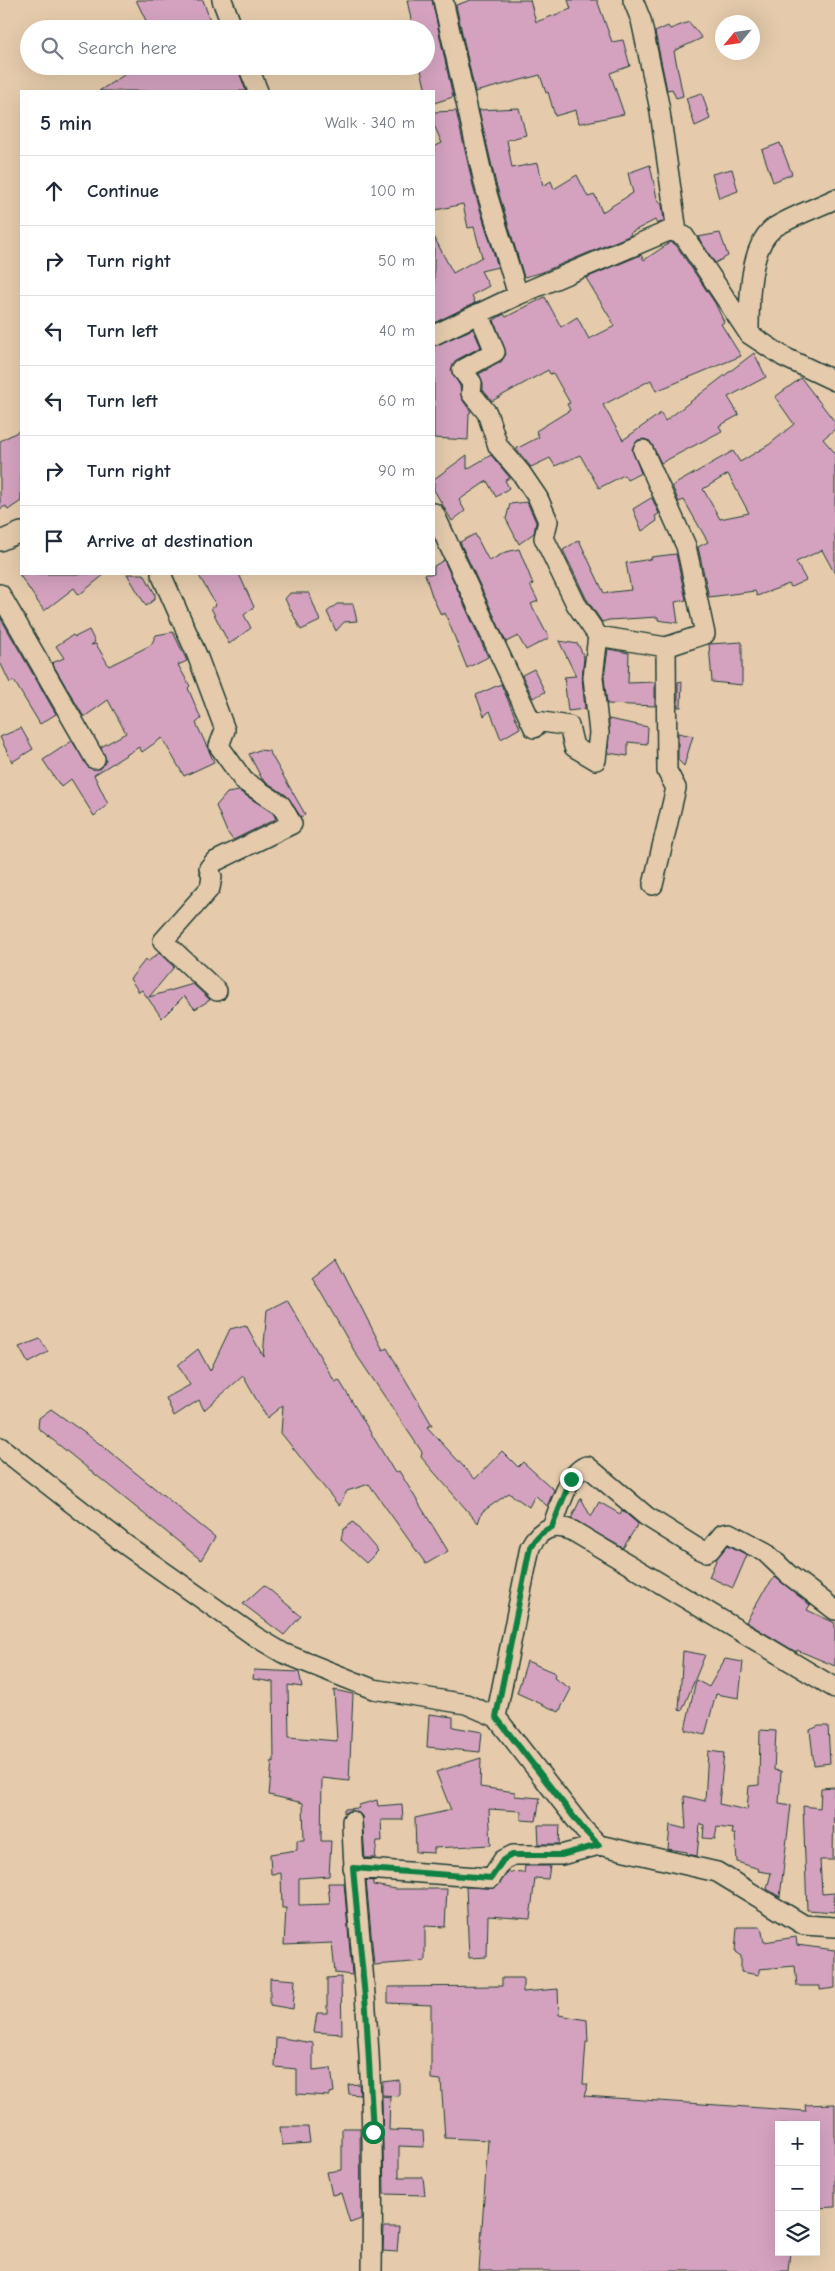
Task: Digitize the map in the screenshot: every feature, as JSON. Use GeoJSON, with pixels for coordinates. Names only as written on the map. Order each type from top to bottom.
{"type":"FeatureCollection","features":[{"type":"Feature","properties":{"kind":"street"},"geometry":{"type":"LineString","coordinates":[[222,0],[230,20]]}},
{"type":"Feature","properties":{"kind":"street"},"geometry":{"type":"LineString","coordinates":[[443,0],[485,187],[518,295]]}},
{"type":"Feature","properties":{"kind":"street"},"geometry":{"type":"LineString","coordinates":[[633,0],[640,20],[659,105],[677,232]]}},
{"type":"Feature","properties":{"kind":"street"},"geometry":{"type":"LineString","coordinates":[[252,75],[258,90]]}},
{"type":"Feature","properties":{"kind":"street"},"geometry":{"type":"LineString","coordinates":[[749,334],[749,292],[762,245],[774,228],[835,199]]}},
{"type":"Feature","properties":{"kind":"street"},"geometry":{"type":"LineString","coordinates":[[435,336],[518,295],[666,232],[677,232],[684,236],[749,334],[784,357],[835,381]]}},
{"type":"Feature","properties":{"kind":"street"},"geometry":{"type":"LineString","coordinates":[[435,514],[532,724],[569,726],[574,747],[596,760],[599,733],[593,677],[598,636],[576,604],[544,538],[548,521],[538,498],[521,473],[498,446],[487,413],[471,393],[472,383],[462,370],[495,352],[479,314]]}},
{"type":"Feature","properties":{"kind":"street"},"geometry":{"type":"LineString","coordinates":[[598,636],[666,647],[706,634],[686,546],[643,450]]}},
{"type":"Feature","properties":{"kind":"street"},"geometry":{"type":"LineString","coordinates":[[0,541],[20,532]]}},
{"type":"Feature","properties":{"kind":"street"},"geometry":{"type":"LineString","coordinates":[[161,575],[197,655],[225,730],[220,746],[244,781],[280,805],[292,824],[214,862],[209,868],[212,877],[210,888],[163,941],[217,991]]}},
{"type":"Feature","properties":{"kind":"street"},"geometry":{"type":"LineString","coordinates":[[0,594],[95,758]]}},
{"type":"Feature","properties":{"kind":"street"},"geometry":{"type":"LineString","coordinates":[[653,885],[676,788],[667,771],[666,647]]}},
{"type":"Feature","properties":{"kind":"street"},"geometry":{"type":"LineString","coordinates":[[0,1447],[122,1543],[256,1637],[284,1653],[373,1689],[466,1704],[496,1717],[584,1830],[599,1845]]}},
{"type":"Feature","properties":{"kind":"street"},"geometry":{"type":"LineString","coordinates":[[552,1527],[571,1479],[582,1467],[587,1466],[646,1516],[696,1548],[706,1552],[710,1550],[722,1534],[729,1533],[765,1552],[788,1574],[835,1610]]}},
{"type":"Feature","properties":{"kind":"street"},"geometry":{"type":"LineString","coordinates":[[496,1717],[530,1547],[535,1538],[552,1527],[562,1527],[573,1532],[835,1688]]}},
{"type":"Feature","properties":{"kind":"street"},"geometry":{"type":"LineString","coordinates":[[352,1820],[353,1868],[366,2009],[373,2132],[372,2271]]}},
{"type":"Feature","properties":{"kind":"street"},"geometry":{"type":"LineString","coordinates":[[353,1868],[491,1878],[503,1860],[512,1855],[561,1855],[599,1845],[717,1872],[804,1925],[835,1927]]}},
{"type":"Feature","properties":{"kind":"building"},"geometry":{"type":"Polygon","coordinates":[[[136,0],[203,0],[210,20],[146,20],[136,0]]]}},
{"type":"Feature","properties":{"kind":"building"},"geometry":{"type":"Polygon","coordinates":[[[407,0],[432,0],[453,97],[435,103],[435,90],[426,90],[422,75],[435,75],[435,20],[411,20],[407,0]]]}},
{"type":"Feature","properties":{"kind":"building"},"geometry":{"type":"Polygon","coordinates":[[[471,0],[530,0],[536,22],[571,9],[568,0],[597,0],[612,42],[623,40],[630,66],[610,73],[624,114],[582,123],[579,123],[576,110],[555,116],[548,92],[546,93],[540,75],[475,92],[456,5],[471,0]]]}},
{"type":"Feature","properties":{"kind":"building"},"geometry":{"type":"Polygon","coordinates":[[[689,22],[702,38],[674,51],[683,96],[676,98],[672,89],[667,90],[655,32],[668,26],[670,29],[689,22]]]}},
{"type":"Feature","properties":{"kind":"building"},"geometry":{"type":"Polygon","coordinates":[[[124,75],[240,75],[246,90],[101,90],[124,75]]]}},
{"type":"Feature","properties":{"kind":"building"},"geometry":{"type":"Polygon","coordinates":[[[702,93],[710,119],[695,126],[686,98],[702,93]]]}},
{"type":"Feature","properties":{"kind":"building"},"geometry":{"type":"Polygon","coordinates":[[[519,108],[526,135],[507,140],[512,168],[538,163],[543,186],[551,181],[554,189],[577,175],[588,197],[595,195],[602,212],[633,193],[628,173],[650,165],[657,198],[662,205],[664,221],[657,224],[655,220],[630,233],[631,235],[540,273],[524,277],[496,184],[479,110],[519,108]]]}},
{"type":"Feature","properties":{"kind":"building"},"geometry":{"type":"Polygon","coordinates":[[[456,111],[474,190],[498,267],[481,271],[489,286],[472,295],[475,303],[435,323],[435,239],[453,273],[482,257],[474,227],[468,228],[463,204],[436,210],[435,146],[442,143],[435,127],[435,112],[456,111]]]}},
{"type":"Feature","properties":{"kind":"building"},"geometry":{"type":"Polygon","coordinates":[[[780,143],[792,174],[773,182],[762,150],[780,143]]]}},
{"type":"Feature","properties":{"kind":"building"},"geometry":{"type":"Polygon","coordinates":[[[732,169],[738,191],[719,198],[712,174],[732,169]]]}},
{"type":"Feature","properties":{"kind":"building"},"geometry":{"type":"Polygon","coordinates":[[[720,233],[728,256],[715,263],[698,237],[720,233]]]}},
{"type":"Feature","properties":{"kind":"building"},"geometry":{"type":"Polygon","coordinates":[[[671,242],[676,245],[715,303],[724,322],[721,324],[741,356],[656,391],[651,380],[603,405],[623,440],[661,413],[665,421],[754,353],[766,377],[728,397],[739,415],[719,426],[722,431],[661,463],[650,441],[638,440],[632,449],[641,473],[627,480],[624,475],[599,488],[580,455],[555,466],[550,458],[531,467],[516,449],[539,437],[536,431],[570,410],[567,404],[570,403],[553,373],[550,374],[548,370],[492,401],[483,390],[483,383],[479,374],[501,362],[506,354],[494,320],[504,314],[506,317],[545,297],[561,327],[577,317],[589,339],[615,326],[586,278],[641,255],[644,260],[671,242]]]}},
{"type":"Feature","properties":{"kind":"building"},"geometry":{"type":"Polygon","coordinates":[[[473,329],[481,347],[456,360],[451,370],[460,386],[462,399],[471,412],[469,413],[468,440],[435,438],[435,346],[473,329]]]}},
{"type":"Feature","properties":{"kind":"building"},"geometry":{"type":"Polygon","coordinates":[[[801,378],[835,422],[835,429],[823,439],[835,453],[835,574],[822,550],[796,562],[806,580],[791,587],[789,584],[757,596],[755,591],[709,597],[698,547],[708,542],[684,500],[679,502],[672,486],[733,451],[740,462],[770,444],[794,424],[775,397],[801,378]],[[728,474],[703,489],[720,519],[749,513],[728,474]]]}},
{"type":"Feature","properties":{"kind":"building"},"geometry":{"type":"Polygon","coordinates":[[[20,431],[20,502],[8,510],[6,506],[0,509],[0,441],[20,431]]]}},
{"type":"Feature","properties":{"kind":"building"},"geometry":{"type":"Polygon","coordinates":[[[467,455],[467,469],[491,455],[510,478],[505,480],[509,488],[496,497],[487,481],[459,500],[465,511],[452,521],[435,492],[435,478],[467,455]]]}},
{"type":"Feature","properties":{"kind":"building"},"geometry":{"type":"Polygon","coordinates":[[[651,498],[659,514],[655,516],[657,521],[642,531],[633,509],[651,498]]]}},
{"type":"Feature","properties":{"kind":"building"},"geometry":{"type":"Polygon","coordinates":[[[527,502],[536,522],[534,533],[519,544],[506,519],[510,504],[527,502]]]}},
{"type":"Feature","properties":{"kind":"building"},"geometry":{"type":"Polygon","coordinates":[[[475,534],[489,561],[506,552],[519,549],[533,584],[530,585],[538,601],[531,604],[549,638],[526,650],[518,636],[506,642],[460,542],[475,534]]]}},
{"type":"Feature","properties":{"kind":"building"},"geometry":{"type":"Polygon","coordinates":[[[579,540],[604,593],[631,590],[626,563],[676,554],[686,600],[675,602],[678,623],[658,620],[658,617],[602,622],[586,598],[563,550],[579,540]]]}},
{"type":"Feature","properties":{"kind":"building"},"geometry":{"type":"Polygon","coordinates":[[[444,560],[488,657],[467,668],[445,613],[441,615],[432,596],[425,575],[435,575],[435,565],[444,560]]]}},
{"type":"Feature","properties":{"kind":"building"},"geometry":{"type":"Polygon","coordinates":[[[19,574],[104,575],[79,595],[74,588],[44,611],[19,574]]]}},
{"type":"Feature","properties":{"kind":"building"},"geometry":{"type":"Polygon","coordinates":[[[128,575],[145,575],[155,594],[155,599],[146,606],[128,575]]]}},
{"type":"Feature","properties":{"kind":"building"},"geometry":{"type":"Polygon","coordinates":[[[199,575],[239,575],[254,607],[244,615],[251,628],[229,644],[211,608],[216,605],[199,575]]]}},
{"type":"Feature","properties":{"kind":"building"},"geometry":{"type":"Polygon","coordinates":[[[290,593],[309,593],[320,621],[301,630],[285,599],[290,593]]]}},
{"type":"Feature","properties":{"kind":"building"},"geometry":{"type":"Polygon","coordinates":[[[337,604],[353,604],[357,621],[344,622],[336,631],[327,612],[337,604]]]}},
{"type":"Feature","properties":{"kind":"building"},"geometry":{"type":"Polygon","coordinates":[[[0,617],[56,714],[40,724],[14,681],[10,683],[0,662],[0,617]]]}},
{"type":"Feature","properties":{"kind":"building"},"geometry":{"type":"Polygon","coordinates":[[[89,630],[95,642],[91,645],[96,644],[109,666],[151,645],[156,635],[173,632],[187,661],[178,665],[190,686],[188,688],[201,719],[196,723],[214,762],[184,776],[162,738],[142,752],[139,747],[94,775],[108,804],[94,816],[71,779],[61,787],[43,760],[72,741],[89,768],[100,769],[106,760],[101,747],[126,733],[108,700],[84,717],[52,663],[64,658],[56,646],[73,635],[75,637],[89,630]]]}},
{"type":"Feature","properties":{"kind":"building"},"geometry":{"type":"Polygon","coordinates":[[[559,641],[578,644],[584,657],[582,678],[585,709],[568,711],[564,677],[576,676],[559,641]]]}},
{"type":"Feature","properties":{"kind":"building"},"geometry":{"type":"Polygon","coordinates":[[[742,642],[742,685],[712,682],[709,644],[742,642]]]}},
{"type":"Feature","properties":{"kind":"building"},"geometry":{"type":"Polygon","coordinates":[[[608,649],[629,653],[628,683],[655,682],[655,706],[607,704],[604,677],[608,649]]]}},
{"type":"Feature","properties":{"kind":"building"},"geometry":{"type":"Polygon","coordinates":[[[534,669],[545,692],[533,698],[522,675],[534,669]]]}},
{"type":"Feature","properties":{"kind":"building"},"geometry":{"type":"Polygon","coordinates":[[[682,681],[681,707],[678,707],[678,682],[682,681]]]}},
{"type":"Feature","properties":{"kind":"building"},"geometry":{"type":"Polygon","coordinates":[[[501,684],[520,728],[501,739],[490,711],[484,716],[476,695],[501,684]]]}},
{"type":"Feature","properties":{"kind":"building"},"geometry":{"type":"Polygon","coordinates":[[[609,719],[648,727],[647,744],[628,742],[628,756],[608,753],[609,719]]]}},
{"type":"Feature","properties":{"kind":"building"},"geometry":{"type":"Polygon","coordinates":[[[21,728],[33,749],[12,762],[0,737],[21,728]]]}},
{"type":"Feature","properties":{"kind":"building"},"geometry":{"type":"Polygon","coordinates":[[[678,733],[693,736],[684,766],[678,760],[678,733]]]}},
{"type":"Feature","properties":{"kind":"building"},"geometry":{"type":"Polygon","coordinates":[[[259,750],[269,751],[305,814],[301,817],[287,796],[262,779],[249,754],[259,750]]]}},
{"type":"Feature","properties":{"kind":"building"},"geometry":{"type":"Polygon","coordinates":[[[239,791],[273,813],[276,819],[233,840],[227,832],[216,806],[227,793],[239,791]]]}},
{"type":"Feature","properties":{"kind":"building"},"geometry":{"type":"Polygon","coordinates":[[[159,953],[174,967],[149,997],[193,984],[210,1000],[195,1009],[184,996],[162,1018],[142,990],[139,992],[130,979],[146,959],[147,962],[159,953]]]}},
{"type":"Feature","properties":{"kind":"building"},"geometry":{"type":"Polygon","coordinates":[[[336,1258],[383,1350],[387,1348],[432,1425],[427,1427],[475,1479],[502,1451],[518,1467],[523,1462],[554,1490],[547,1506],[535,1495],[529,1507],[509,1493],[482,1512],[478,1523],[421,1457],[422,1452],[356,1354],[312,1277],[336,1258]]]}},
{"type":"Feature","properties":{"kind":"building"},"geometry":{"type":"Polygon","coordinates":[[[287,1300],[335,1382],[339,1380],[395,1473],[399,1471],[448,1551],[426,1564],[369,1484],[347,1491],[339,1506],[281,1433],[283,1405],[267,1418],[243,1376],[204,1410],[199,1400],[174,1416],[166,1398],[190,1385],[178,1365],[198,1349],[210,1371],[230,1329],[246,1325],[263,1356],[267,1310],[287,1300]]]}},
{"type":"Feature","properties":{"kind":"building"},"geometry":{"type":"Polygon","coordinates":[[[40,1339],[48,1352],[28,1363],[19,1347],[40,1339]]]}},
{"type":"Feature","properties":{"kind":"building"},"geometry":{"type":"Polygon","coordinates":[[[51,1409],[100,1444],[215,1537],[201,1560],[38,1428],[39,1418],[51,1409]]]}},
{"type":"Feature","properties":{"kind":"building"},"geometry":{"type":"Polygon","coordinates":[[[581,1498],[591,1517],[599,1502],[620,1514],[622,1510],[638,1524],[623,1548],[571,1519],[581,1498]]]}},
{"type":"Feature","properties":{"kind":"building"},"geometry":{"type":"Polygon","coordinates":[[[353,1522],[378,1551],[366,1563],[341,1540],[343,1530],[353,1522]]]}},
{"type":"Feature","properties":{"kind":"building"},"geometry":{"type":"Polygon","coordinates":[[[728,1545],[747,1555],[733,1588],[709,1577],[717,1558],[728,1545]]]}},
{"type":"Feature","properties":{"kind":"building"},"geometry":{"type":"Polygon","coordinates":[[[775,1577],[810,1605],[807,1610],[835,1623],[835,1666],[797,1650],[796,1652],[746,1622],[763,1592],[775,1577]]]}},
{"type":"Feature","properties":{"kind":"building"},"geometry":{"type":"Polygon","coordinates":[[[264,1585],[301,1616],[284,1635],[243,1604],[264,1585]]]}},
{"type":"Feature","properties":{"kind":"building"},"geometry":{"type":"Polygon","coordinates":[[[683,1651],[705,1655],[682,1711],[679,1710],[683,1651]]]}},
{"type":"Feature","properties":{"kind":"building"},"geometry":{"type":"Polygon","coordinates":[[[725,1659],[743,1662],[739,1698],[716,1694],[705,1735],[685,1730],[696,1680],[709,1687],[725,1659]]]}},
{"type":"Feature","properties":{"kind":"building"},"geometry":{"type":"Polygon","coordinates":[[[527,1661],[555,1673],[554,1678],[571,1689],[559,1712],[517,1693],[527,1661]]]}},
{"type":"Feature","properties":{"kind":"building"},"geometry":{"type":"Polygon","coordinates":[[[254,1670],[299,1672],[302,1687],[288,1685],[289,1737],[337,1741],[334,1690],[353,1694],[349,1781],[322,1778],[321,1841],[331,1841],[329,1876],[299,1878],[299,1905],[330,1904],[328,1883],[344,1883],[352,1975],[335,1973],[332,1943],[284,1945],[286,1908],[282,1908],[281,1873],[271,1874],[270,1854],[297,1850],[297,1840],[304,1840],[303,1803],[269,1795],[272,1761],[274,1762],[273,1682],[253,1679],[254,1670]]]}},
{"type":"Feature","properties":{"kind":"building"},"geometry":{"type":"Polygon","coordinates":[[[429,1714],[453,1717],[453,1727],[482,1732],[480,1752],[427,1747],[429,1714]]]}},
{"type":"Feature","properties":{"kind":"building"},"geometry":{"type":"Polygon","coordinates":[[[819,1726],[828,1726],[830,1763],[814,1765],[810,1730],[819,1726]]]}},
{"type":"Feature","properties":{"kind":"building"},"geometry":{"type":"Polygon","coordinates":[[[760,1730],[776,1731],[774,1770],[781,1771],[779,1803],[791,1805],[780,1897],[767,1889],[771,1873],[758,1871],[759,1869],[737,1862],[735,1834],[732,1834],[733,1829],[717,1827],[715,1839],[703,1838],[704,1825],[700,1824],[697,1856],[687,1854],[687,1852],[668,1849],[670,1825],[686,1829],[684,1796],[705,1801],[708,1751],[724,1753],[719,1804],[747,1810],[749,1786],[759,1785],[760,1730]]]}},
{"type":"Feature","properties":{"kind":"building"},"geometry":{"type":"Polygon","coordinates":[[[481,1758],[480,1787],[515,1792],[515,1796],[540,1798],[536,1821],[521,1820],[521,1811],[489,1809],[491,1845],[434,1848],[434,1853],[416,1852],[415,1818],[451,1810],[436,1772],[481,1758]]]}},
{"type":"Feature","properties":{"kind":"building"},"geometry":{"type":"Polygon","coordinates":[[[834,1787],[833,1860],[820,1860],[822,1894],[834,1893],[835,1912],[807,1910],[803,1806],[820,1808],[821,1788],[834,1787]]]}},
{"type":"Feature","properties":{"kind":"building"},"geometry":{"type":"Polygon","coordinates":[[[377,1800],[378,1806],[402,1804],[403,1820],[381,1820],[382,1841],[377,1841],[375,1858],[365,1858],[362,1816],[352,1810],[344,1813],[344,1809],[359,1808],[359,1805],[377,1800]]]}},
{"type":"Feature","properties":{"kind":"building"},"geometry":{"type":"Polygon","coordinates":[[[538,1825],[560,1825],[559,1844],[539,1844],[538,1825]]]}},
{"type":"Feature","properties":{"kind":"building"},"geometry":{"type":"Polygon","coordinates":[[[525,1866],[550,1866],[548,1879],[535,1878],[530,1919],[488,1916],[487,1957],[469,1958],[466,1887],[495,1888],[508,1872],[524,1873],[525,1866]]]}},
{"type":"Feature","properties":{"kind":"building"},"geometry":{"type":"Polygon","coordinates":[[[366,1880],[373,1881],[373,1885],[396,1889],[447,1889],[445,1927],[425,1926],[425,1961],[374,1965],[366,1880]]]}},
{"type":"Feature","properties":{"kind":"building"},"geometry":{"type":"Polygon","coordinates":[[[737,1927],[761,1927],[764,1942],[796,1937],[797,1945],[835,1950],[835,1988],[820,1990],[820,1986],[797,1986],[795,1966],[759,1969],[759,1975],[741,1972],[741,1956],[735,1952],[737,1927]]]}},
{"type":"Feature","properties":{"kind":"building"},"geometry":{"type":"Polygon","coordinates":[[[341,1977],[342,2034],[314,2032],[317,2013],[327,2013],[327,1978],[341,1977]]]}},
{"type":"Feature","properties":{"kind":"building"},"geometry":{"type":"Polygon","coordinates":[[[270,1978],[295,1980],[293,2009],[270,2005],[270,1978]]]}},
{"type":"Feature","properties":{"kind":"building"},"geometry":{"type":"Polygon","coordinates":[[[502,1978],[523,1978],[523,1992],[558,1989],[559,2015],[587,2020],[588,2042],[586,2042],[583,2084],[588,2084],[584,2096],[806,2111],[805,2105],[835,2104],[835,2207],[820,2208],[820,2121],[775,2121],[775,2256],[790,2256],[788,2271],[479,2271],[488,2140],[445,2138],[441,2080],[431,2079],[431,2005],[388,2003],[388,1987],[502,1986],[502,1978]]]}},
{"type":"Feature","properties":{"kind":"building"},"geometry":{"type":"Polygon","coordinates":[[[276,2037],[313,2043],[313,2070],[331,2068],[334,2092],[329,2093],[329,2096],[297,2094],[297,2069],[275,2067],[276,2037]]]}},
{"type":"Feature","properties":{"kind":"building"},"geometry":{"type":"Polygon","coordinates":[[[399,2080],[399,2096],[382,2095],[382,2082],[399,2080]]]}},
{"type":"Feature","properties":{"kind":"building"},"geometry":{"type":"Polygon","coordinates":[[[359,2084],[360,2095],[349,2094],[348,2085],[359,2084]]]}},
{"type":"Feature","properties":{"kind":"building"},"geometry":{"type":"Polygon","coordinates":[[[382,2096],[390,2097],[389,2130],[423,2131],[424,2147],[399,2146],[399,2177],[423,2177],[425,2195],[384,2194],[382,2096]]]}},
{"type":"Feature","properties":{"kind":"building"},"geometry":{"type":"Polygon","coordinates":[[[280,2127],[308,2127],[310,2143],[282,2145],[280,2127]]]}},
{"type":"Feature","properties":{"kind":"building"},"geometry":{"type":"Polygon","coordinates":[[[342,2128],[360,2128],[361,2219],[350,2223],[341,2193],[332,2195],[327,2172],[342,2170],[342,2128]]]}},
{"type":"Feature","properties":{"kind":"building"},"geometry":{"type":"Polygon","coordinates":[[[384,2227],[399,2227],[397,2252],[383,2251],[384,2227]]]}},
{"type":"Feature","properties":{"kind":"route"},"geometry":{"type":"LineString","coordinates":[[373,2132],[366,2009],[353,1868],[491,1878],[503,1860],[512,1855],[561,1855],[599,1845],[590,1838],[496,1717],[530,1547],[535,1538],[552,1527],[571,1479]]}}]}
